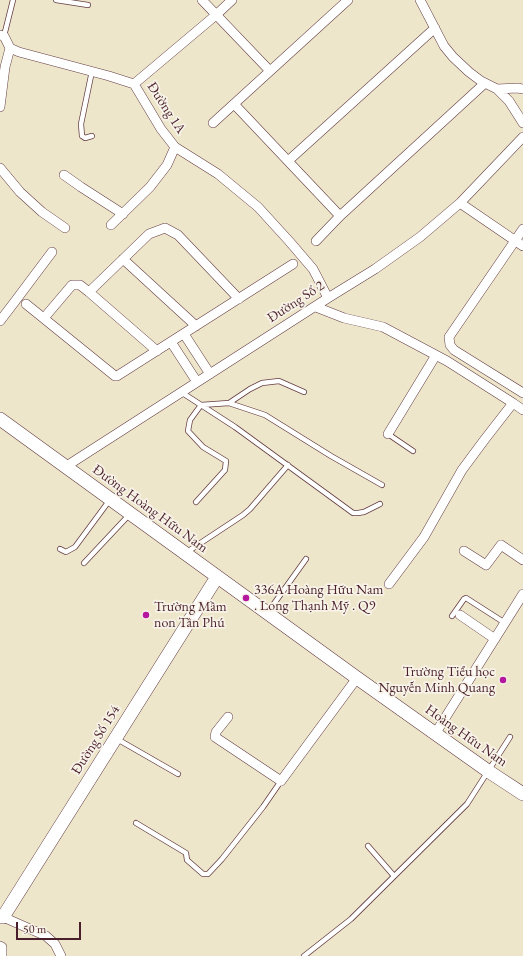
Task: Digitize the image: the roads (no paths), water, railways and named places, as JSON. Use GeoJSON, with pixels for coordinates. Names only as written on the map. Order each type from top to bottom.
{"type":"FeatureCollection","features":[{"type":"Feature","properties":{"kind":"main road"},"geometry":{"type":"LineString","coordinates":[[0,420],[65,467]]}},
{"type":"Feature","properties":{"kind":"main road","name":"Đường Hoàng Hữu Nam"},"geometry":{"type":"LineString","coordinates":[[65,467],[217,577]]}},
{"type":"Feature","properties":{"kind":"main road","name":"Hoàng Hữu Nam"},"geometry":{"type":"LineString","coordinates":[[217,577],[356,678],[523,794]]}},
{"type":"Feature","properties":{"kind":"main road","name":"Đường Số 154"},"geometry":{"type":"LineString","coordinates":[[1,917],[217,577]]}},
{"type":"Feature","properties":{"kind":"street"},"geometry":{"type":"LineString","coordinates":[[202,0],[270,71]]}},
{"type":"Feature","properties":{"kind":"street"},"geometry":{"type":"LineString","coordinates":[[134,84],[232,0]]}},
{"type":"Feature","properties":{"kind":"street"},"geometry":{"type":"LineString","coordinates":[[213,124],[348,0]]}},
{"type":"Feature","properties":{"kind":"street"},"geometry":{"type":"LineString","coordinates":[[420,0],[444,46],[453,57],[468,72],[496,89],[509,102],[523,123]]}},
{"type":"Feature","properties":{"kind":"street"},"geometry":{"type":"LineString","coordinates":[[288,161],[434,28]]}},
{"type":"Feature","properties":{"kind":"street"},"geometry":{"type":"LineString","coordinates":[[0,108],[5,67],[10,48],[2,35]]}},
{"type":"Feature","properties":{"kind":"street","name":"Đường 1A"},"geometry":{"type":"LineString","coordinates":[[10,48],[19,52],[92,71],[134,84],[161,129],[175,147],[218,174],[258,207],[313,269],[328,298]]}},
{"type":"Feature","properties":{"kind":"street"},"geometry":{"type":"LineString","coordinates":[[316,241],[340,216],[485,83]]}},
{"type":"Feature","properties":{"kind":"street"},"geometry":{"type":"LineString","coordinates":[[496,89],[523,89]]}},
{"type":"Feature","properties":{"kind":"street"},"geometry":{"type":"LineString","coordinates":[[234,104],[340,216]]}},
{"type":"Feature","properties":{"kind":"street","name":"Đường Số 2"},"geometry":{"type":"LineString","coordinates":[[65,467],[375,269],[420,238],[460,204],[523,137]]}},
{"type":"Feature","properties":{"kind":"street"},"geometry":{"type":"LineString","coordinates":[[111,225],[150,186],[167,165],[175,147]]}},
{"type":"Feature","properties":{"kind":"street"},"geometry":{"type":"LineString","coordinates":[[0,168],[20,192],[42,212],[65,228]]}},
{"type":"Feature","properties":{"kind":"street"},"geometry":{"type":"LineString","coordinates":[[64,175],[123,214]]}},
{"type":"Feature","properties":{"kind":"street"},"geometry":{"type":"LineString","coordinates":[[460,204],[519,243]]}},
{"type":"Feature","properties":{"kind":"street"},"geometry":{"type":"LineString","coordinates":[[89,292],[149,234],[165,228],[178,235],[239,299]]}},
{"type":"Feature","properties":{"kind":"street"},"geometry":{"type":"LineString","coordinates":[[523,229],[519,243],[449,337],[450,345],[454,350],[523,392]]}},
{"type":"Feature","properties":{"kind":"street"},"geometry":{"type":"LineString","coordinates":[[0,320],[52,252]]}},
{"type":"Feature","properties":{"kind":"street"},"geometry":{"type":"LineString","coordinates":[[123,259],[196,326]]}},
{"type":"Feature","properties":{"kind":"street"},"geometry":{"type":"LineString","coordinates":[[26,304],[115,376],[117,376],[293,264]]}},
{"type":"Feature","properties":{"kind":"street"},"geometry":{"type":"LineString","coordinates":[[44,318],[72,285],[80,286],[89,292],[157,351]]}},
{"type":"Feature","properties":{"kind":"street"},"geometry":{"type":"LineString","coordinates":[[316,307],[344,318],[383,327],[447,360],[523,410]]}},
{"type":"Feature","properties":{"kind":"street"},"geometry":{"type":"LineString","coordinates":[[184,334],[210,374]]}},
{"type":"Feature","properties":{"kind":"street"},"geometry":{"type":"LineString","coordinates":[[171,342],[197,382]]}},
{"type":"Feature","properties":{"kind":"street"},"geometry":{"type":"LineString","coordinates":[[388,434],[436,355]]}},
{"type":"Feature","properties":{"kind":"street"},"geometry":{"type":"LineString","coordinates":[[389,584],[424,537],[462,470],[484,439],[513,403]]}},
{"type":"Feature","properties":{"kind":"street"},"geometry":{"type":"LineString","coordinates":[[464,551],[486,566],[501,545],[523,560]]}},
{"type":"Feature","properties":{"kind":"street"},"geometry":{"type":"LineString","coordinates":[[435,734],[523,594]]}},
{"type":"Feature","properties":{"kind":"street"},"geometry":{"type":"LineString","coordinates":[[456,616],[495,639]]}},
{"type":"Feature","properties":{"kind":"street"},"geometry":{"type":"LineString","coordinates":[[228,717],[218,728],[215,737],[281,781],[356,678]]}},
{"type":"Feature","properties":{"kind":"street"},"geometry":{"type":"LineString","coordinates":[[1,917],[46,936],[55,944],[61,956]]}},
{"type":"Feature","properties":{"kind":"street"},"geometry":{"type":"LineString","coordinates":[[0,946],[2,947],[2,956]]}},
{"type":"Feature","properties":{"kind":"lane"},"geometry":{"type":"LineString","coordinates":[[2,35],[10,18],[14,0]]}},
{"type":"Feature","properties":{"kind":"lane"},"geometry":{"type":"LineString","coordinates":[[56,0],[88,5]]}},
{"type":"Feature","properties":{"kind":"lane"},"geometry":{"type":"LineString","coordinates":[[92,71],[81,124],[82,136],[85,138],[92,136]]}},
{"type":"Feature","properties":{"kind":"lane"},"geometry":{"type":"LineString","coordinates":[[229,403],[250,388],[262,383],[280,381],[304,392]]}},
{"type":"Feature","properties":{"kind":"lane"},"geometry":{"type":"LineString","coordinates":[[181,392],[235,427],[352,513],[364,512],[380,504]]}},
{"type":"Feature","properties":{"kind":"lane"},"geometry":{"type":"LineString","coordinates":[[196,502],[225,470],[226,460],[203,447],[188,432],[190,420],[201,405],[229,403],[265,415],[331,456],[382,485]]}},
{"type":"Feature","properties":{"kind":"lane"},"geometry":{"type":"LineString","coordinates":[[388,434],[412,451]]}},
{"type":"Feature","properties":{"kind":"lane"},"geometry":{"type":"LineString","coordinates":[[185,554],[237,520],[250,509],[288,465]]}},
{"type":"Feature","properties":{"kind":"lane"},"geometry":{"type":"LineString","coordinates":[[60,549],[66,552],[75,547],[110,499]]}},
{"type":"Feature","properties":{"kind":"lane"},"geometry":{"type":"LineString","coordinates":[[84,563],[130,514]]}},
{"type":"Feature","properties":{"kind":"lane"},"geometry":{"type":"LineString","coordinates":[[266,613],[306,559]]}},
{"type":"Feature","properties":{"kind":"lane"},"geometry":{"type":"LineString","coordinates":[[456,616],[464,599],[466,598],[505,623]]}},
{"type":"Feature","properties":{"kind":"lane"},"geometry":{"type":"LineString","coordinates":[[304,956],[351,919],[467,804],[510,737]]}},
{"type":"Feature","properties":{"kind":"lane"},"geometry":{"type":"LineString","coordinates":[[116,738],[178,774]]}},
{"type":"Feature","properties":{"kind":"lane"},"geometry":{"type":"LineString","coordinates":[[136,823],[186,853],[187,860],[204,874],[208,874],[222,860],[281,781]]}},
{"type":"Feature","properties":{"kind":"lane"},"geometry":{"type":"LineString","coordinates":[[368,846],[394,876]]}},
{"type":"Feature","properties":{"kind":"place","name":"336A Hoàng Hữu Nam . Long Thạnh Mỹ . Q9"},"geometry":{"type":"Point","coordinates":[246,598]}},
{"type":"Feature","properties":{"kind":"place","name":"Trường Mầm non Tân Phú"},"geometry":{"type":"Point","coordinates":[146,615]}},
{"type":"Feature","properties":{"kind":"place","name":"Trường Tiểu học Nguyễn Minh Quang"},"geometry":{"type":"Point","coordinates":[503,680]}}]}
